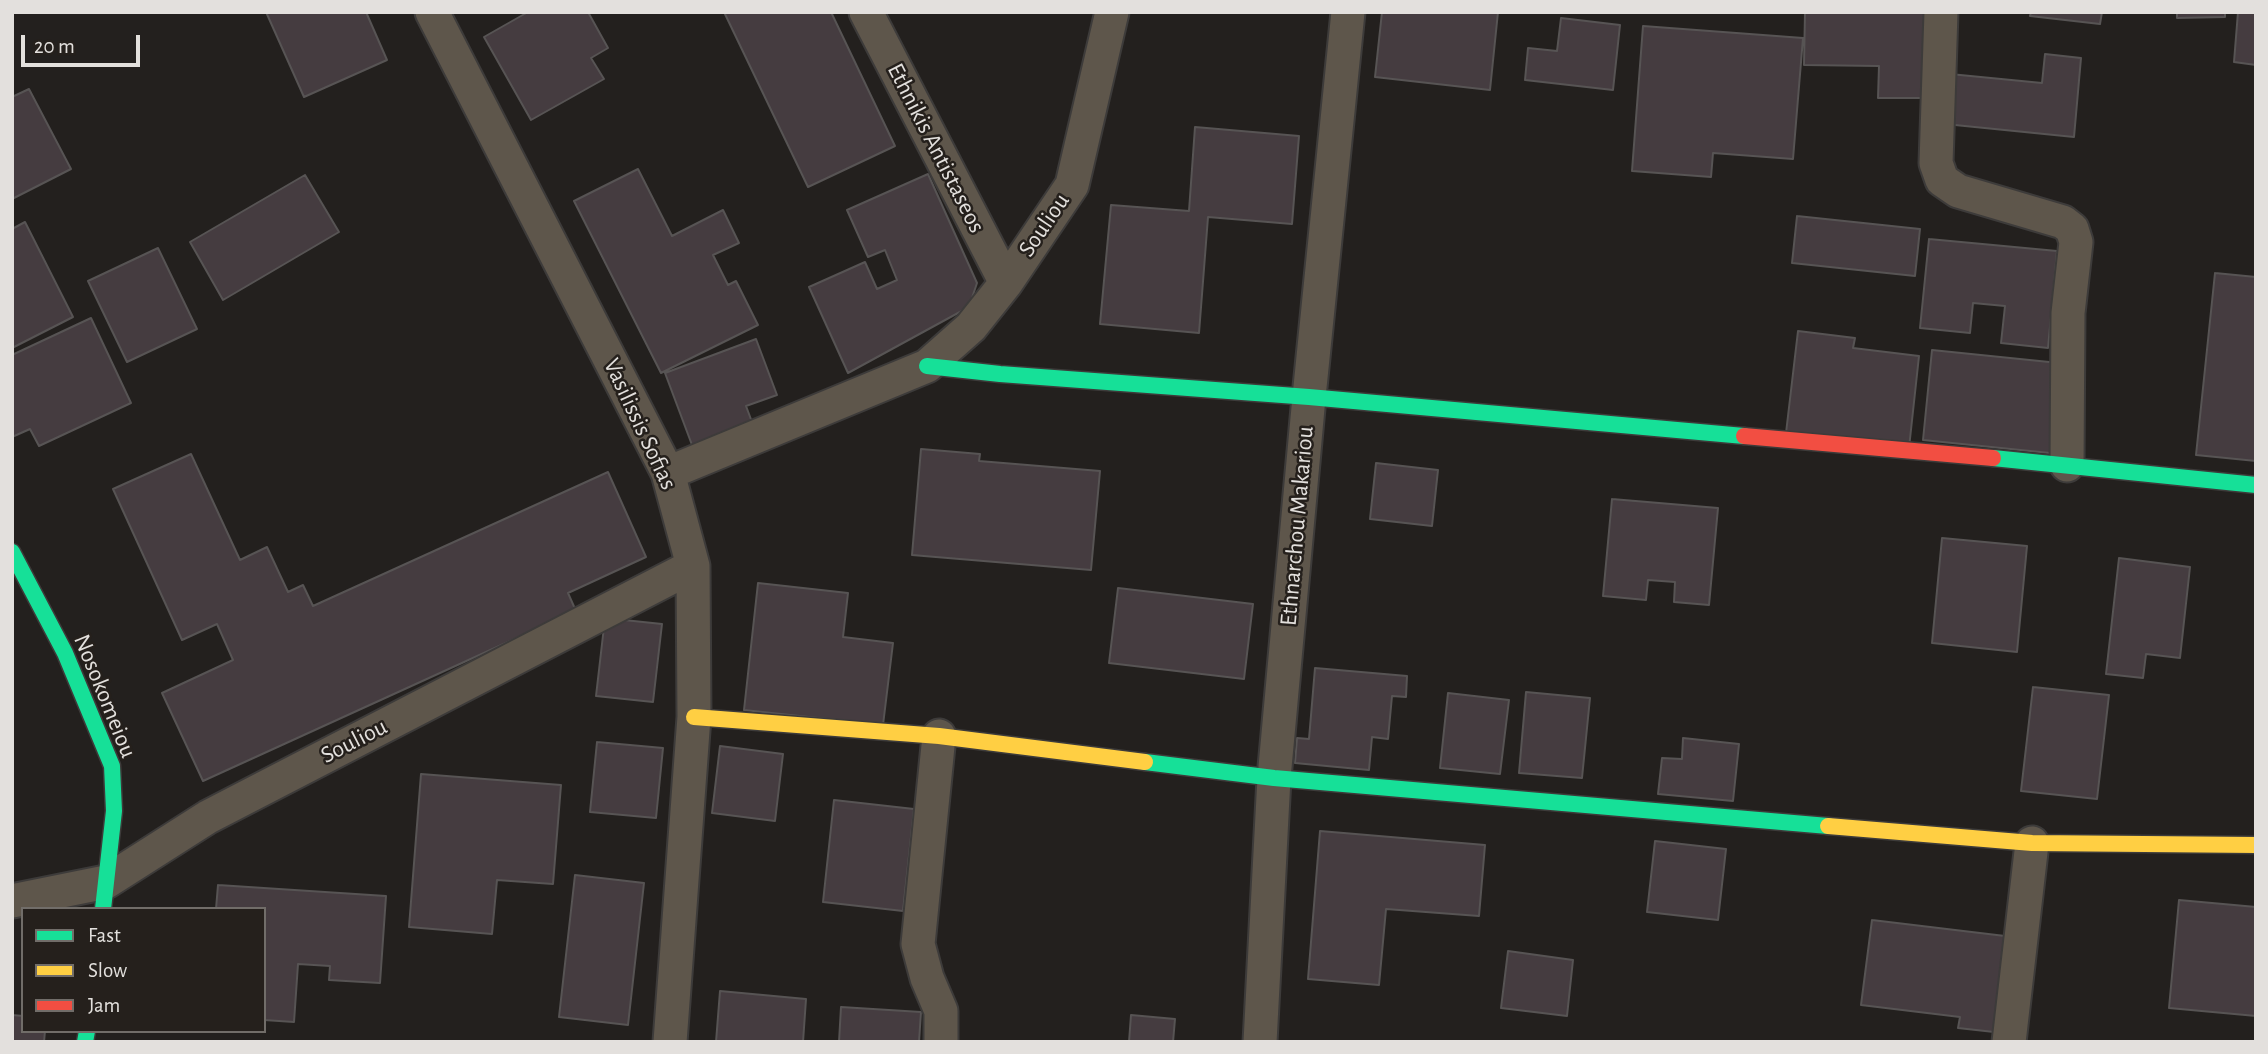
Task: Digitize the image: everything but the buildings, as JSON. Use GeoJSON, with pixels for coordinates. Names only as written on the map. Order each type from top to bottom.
{"type":"FeatureCollection","features":[{"type":"Feature","properties":{"kind":"street","name":"Vasilissis Sofias"},"geometry":{"type":"LineString","coordinates":[[432,12],[668,473],[693,566],[694,718],[670,1042]]}},
{"type":"Feature","properties":{"kind":"street","name":"Ethnikis Antistaseos"},"geometry":{"type":"LineString","coordinates":[[866,12],[1006,284]]}},
{"type":"Feature","properties":{"kind":"street","name":"Souliou"},"geometry":{"type":"LineString","coordinates":[[668,473],[927,366],[971,327],[1006,284],[1072,185],[1112,12]]}},
{"type":"Feature","properties":{"kind":"street","name":"Ethnarchou Makariou"},"geometry":{"type":"LineString","coordinates":[[1261,1042],[1274,778],[1348,12]]}},
{"type":"Feature","properties":{"kind":"street"},"geometry":{"type":"LineString","coordinates":[[1941,12],[1936,163],[1942,180],[1958,191],[2063,222],[2072,229],[2076,242],[2068,313],[2067,465]]}},
{"type":"Feature","properties":{"kind":"street","name":"Souliou"},"geometry":{"type":"LineString","coordinates":[[927,366],[1309,397],[2067,465],[2256,485]]}},
{"type":"Feature","properties":{"kind":"street","name":"Nosokomeiou"},"geometry":{"type":"LineString","coordinates":[[12,552],[65,653],[112,766],[114,811],[105,895]]}},
{"type":"Feature","properties":{"kind":"street","name":"Souliou"},"geometry":{"type":"LineString","coordinates":[[12,901],[105,895],[208,817],[693,566]]}},
{"type":"Feature","properties":{"kind":"street"},"geometry":{"type":"LineString","coordinates":[[694,718],[939,736],[1274,778],[2032,843],[2256,845]]}},
{"type":"Feature","properties":{"kind":"street"},"geometry":{"type":"LineString","coordinates":[[939,736],[918,944],[927,978],[941,1011],[941,1042]]}},
{"type":"Feature","properties":{"kind":"street"},"geometry":{"type":"LineString","coordinates":[[2009,1042],[2032,843]]}},
{"type":"Feature","properties":{"kind":"traffic: fast"},"geometry":{"type":"LineString","coordinates":[[927,366],[1744,436]]}},
{"type":"Feature","properties":{"kind":"traffic: fast"},"geometry":{"type":"LineString","coordinates":[[1993,458],[2256,485]]}},
{"type":"Feature","properties":{"kind":"traffic: fast"},"geometry":{"type":"LineString","coordinates":[[12,552],[65,653],[112,766],[114,811],[103,907]]}},
{"type":"Feature","properties":{"kind":"traffic: fast"},"geometry":{"type":"LineString","coordinates":[[1145,762],[1274,778],[1828,826]]}},
{"type":"Feature","properties":{"kind":"traffic: fast"},"geometry":{"type":"LineString","coordinates":[[85,1042],[87,1033]]}},
{"type":"Feature","properties":{"kind":"traffic: slow"},"geometry":{"type":"LineString","coordinates":[[694,717],[939,736],[1145,762]]}},
{"type":"Feature","properties":{"kind":"traffic: slow"},"geometry":{"type":"LineString","coordinates":[[1828,826],[2032,843],[2256,845]]}},
{"type":"Feature","properties":{"kind":"traffic: jam"},"geometry":{"type":"LineString","coordinates":[[1744,436],[1993,458]]}}]}
